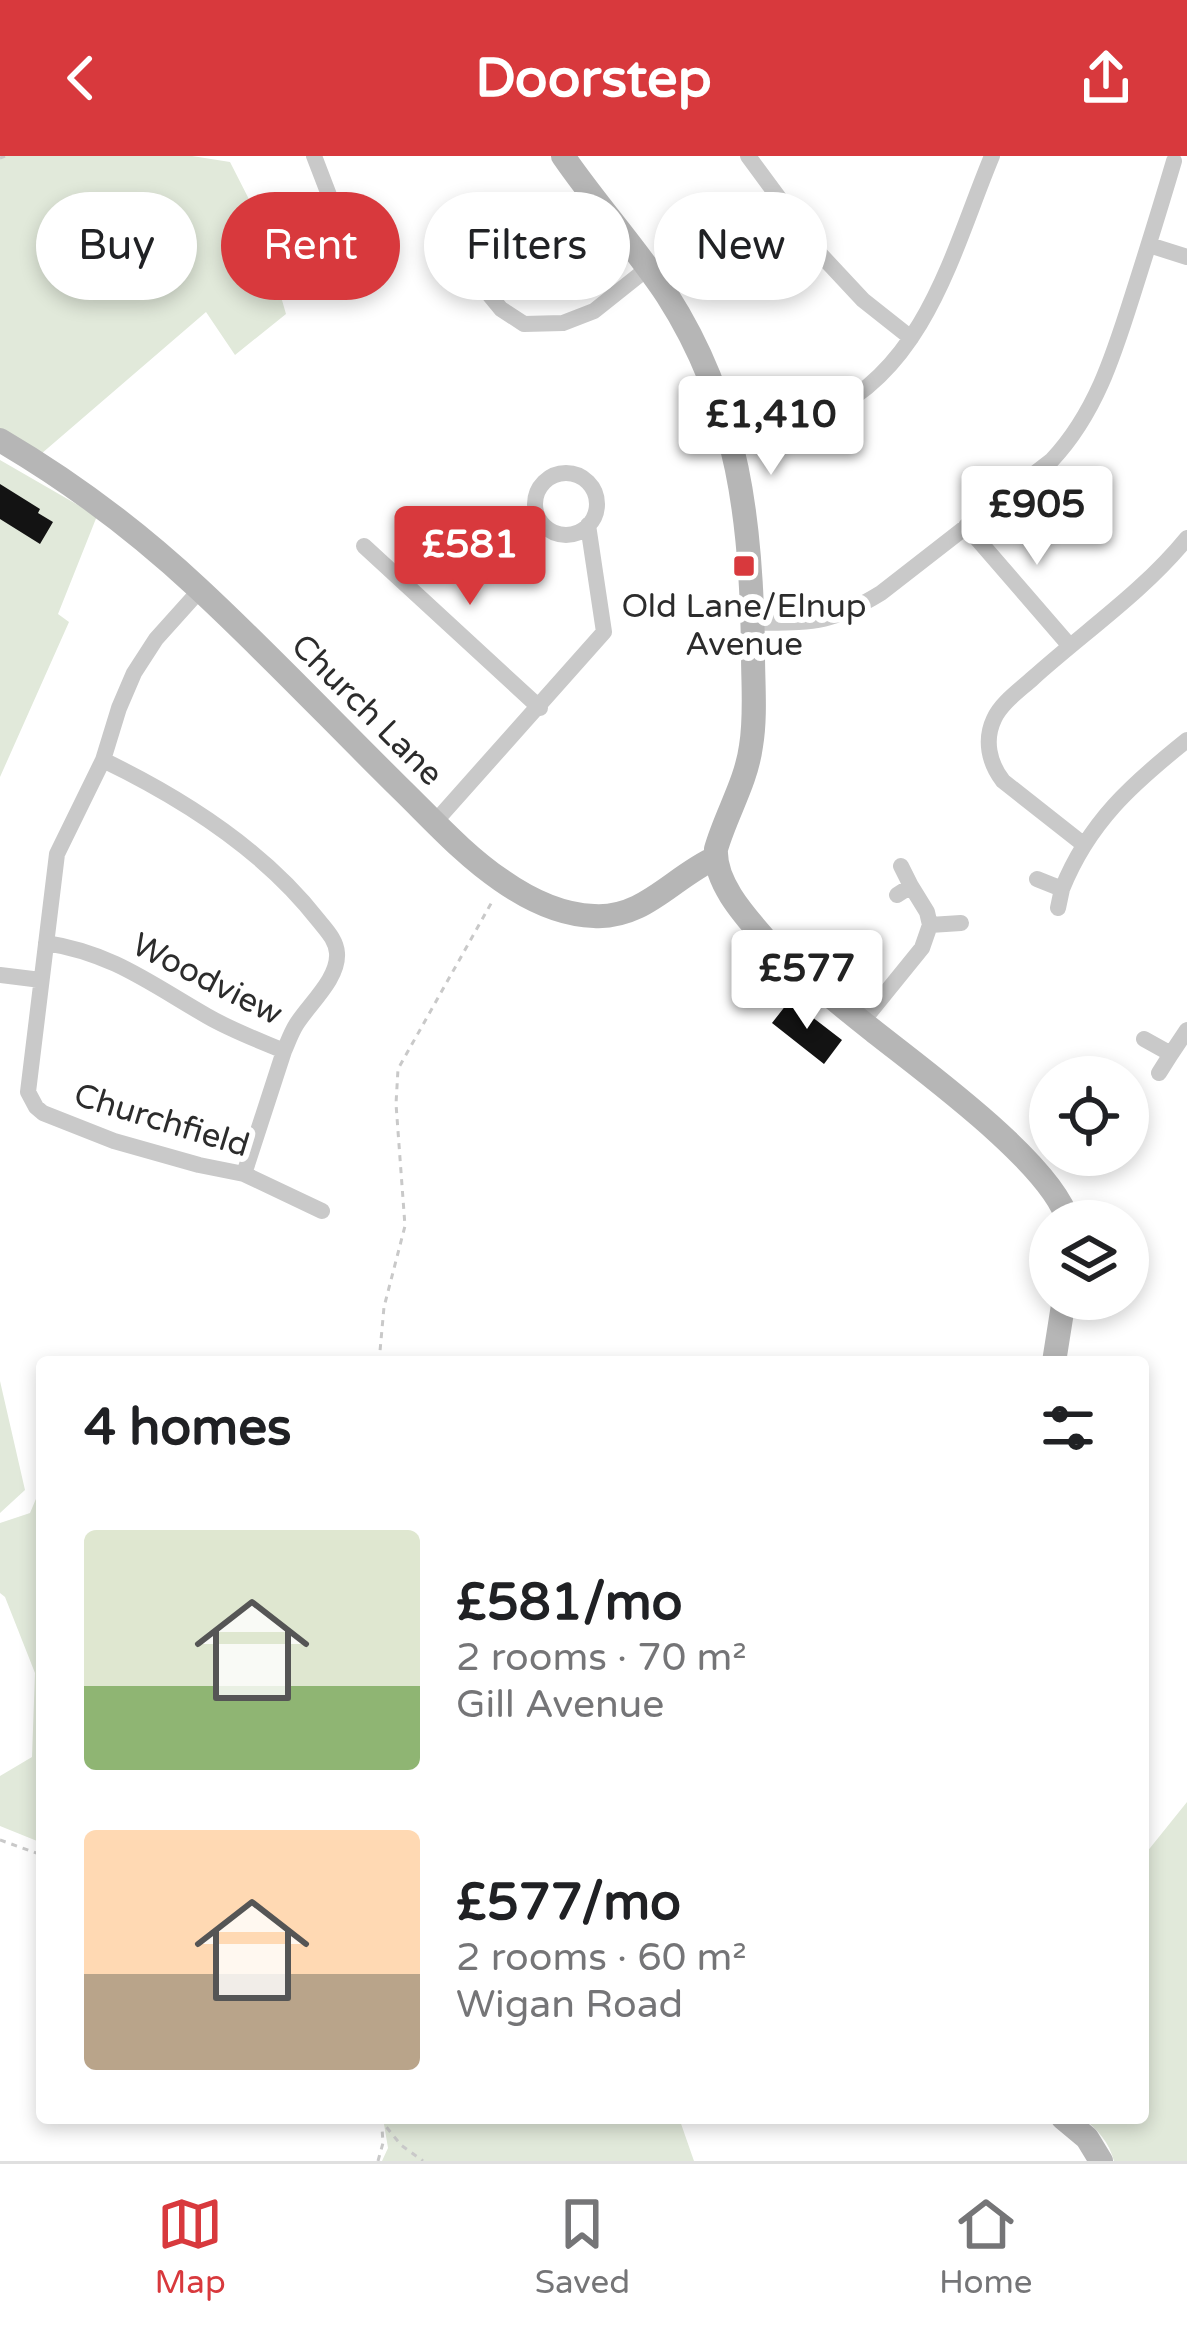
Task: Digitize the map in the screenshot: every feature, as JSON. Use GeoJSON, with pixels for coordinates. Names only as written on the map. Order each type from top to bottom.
{"type":"FeatureCollection","features":[{"type":"Feature","properties":{"kind":"main road"},"geometry":{"type":"LineString","coordinates":[[563,156],[648,268],[696,347],[731,440],[745,503],[752,623],[751,747],[718,840],[715,858],[722,878],[764,939],[963,1103],[1037,1172],[1060,1200]]}},
{"type":"Feature","properties":{"kind":"main road","name":"Church Lane"},"geometry":{"type":"LineString","coordinates":[[0,440],[144,541],[200,590],[435,822],[504,882],[536,901],[586,916],[614,916],[646,904],[715,858]]}},
{"type":"Feature","properties":{"kind":"main road"},"geometry":{"type":"LineString","coordinates":[[1055,1356],[1061,1320]]}},
{"type":"Feature","properties":{"kind":"main road"},"geometry":{"type":"LineString","coordinates":[[1070,2124],[1087,2138],[1101,2161]]}},
{"type":"Feature","properties":{"kind":"street"},"geometry":{"type":"LineString","coordinates":[[314,156],[327,192]]}},
{"type":"Feature","properties":{"kind":"street"},"geometry":{"type":"LineString","coordinates":[[748,156],[821,255],[863,299],[911,338]]}},
{"type":"Feature","properties":{"kind":"street"},"geometry":{"type":"LineString","coordinates":[[731,440],[829,412],[882,376],[932,302],[992,156]]}},
{"type":"Feature","properties":{"kind":"street"},"geometry":{"type":"LineString","coordinates":[[752,623],[816,622],[851,611],[1052,460],[1083,422],[1100,389],[1174,161]]}},
{"type":"Feature","properties":{"kind":"street"},"geometry":{"type":"LineString","coordinates":[[1148,245],[1187,257]]}},
{"type":"Feature","properties":{"kind":"street"},"geometry":{"type":"LineString","coordinates":[[630,282],[648,268]]}},
{"type":"Feature","properties":{"kind":"street"},"geometry":{"type":"LineString","coordinates":[[494,300],[524,324],[563,323],[607,300]]}},
{"type":"Feature","properties":{"kind":"street"},"geometry":{"type":"LineString","coordinates":[[435,822],[604,632],[589,525]]}},
{"type":"Feature","properties":{"kind":"street"},"geometry":{"type":"LineString","coordinates":[[966,526],[1070,645]]}},
{"type":"Feature","properties":{"kind":"street"},"geometry":{"type":"LineString","coordinates":[[1083,844],[1003,781],[989,751],[990,729],[999,709],[1131,595],[1187,538]]}},
{"type":"Feature","properties":{"kind":"street"},"geometry":{"type":"LineString","coordinates":[[364,546],[540,708]]}},
{"type":"Feature","properties":{"kind":"street","name":"Churchfield"},"geometry":{"type":"LineString","coordinates":[[200,590],[141,661],[125,693],[104,760],[57,854],[28,1092],[43,1113],[114,1141],[244,1174],[322,1211]]}},
{"type":"Feature","properties":{"kind":"street"},"geometry":{"type":"LineString","coordinates":[[1058,908],[1083,844],[1134,782],[1187,740]]}},
{"type":"Feature","properties":{"kind":"street","name":"Woodview"},"geometry":{"type":"LineString","coordinates":[[46,943],[82,950],[124,967],[205,1015],[284,1051],[335,967],[332,938],[260,860],[166,793],[104,760]]}},
{"type":"Feature","properties":{"kind":"street"},"geometry":{"type":"LineString","coordinates":[[862,1022],[922,948],[930,925],[927,912],[904,891],[901,866]]}},
{"type":"Feature","properties":{"kind":"street"},"geometry":{"type":"LineString","coordinates":[[1037,879],[1062,889]]}},
{"type":"Feature","properties":{"kind":"street"},"geometry":{"type":"LineString","coordinates":[[930,925],[962,923]]}},
{"type":"Feature","properties":{"kind":"street"},"geometry":{"type":"LineString","coordinates":[[0,975],[40,980]]}},
{"type":"Feature","properties":{"kind":"street"},"geometry":{"type":"LineString","coordinates":[[1159,1073],[1187,1030]]}},
{"type":"Feature","properties":{"kind":"street"},"geometry":{"type":"LineString","coordinates":[[1144,1039],[1171,1054]]}},
{"type":"Feature","properties":{"kind":"street"},"geometry":{"type":"LineString","coordinates":[[244,1174],[284,1051]]}},
{"type":"Feature","properties":{"kind":"path"},"geometry":{"type":"LineString","coordinates":[[380,1356],[384,1307],[406,1226],[396,1104],[398,1069],[504,882]]}},
{"type":"Feature","properties":{"kind":"path"},"geometry":{"type":"LineString","coordinates":[[0,1840],[36,1853]]}},
{"type":"Feature","properties":{"kind":"path"},"geometry":{"type":"LineString","coordinates":[[377,2161],[382,2125]]}},
{"type":"Feature","properties":{"kind":"path"},"geometry":{"type":"LineString","coordinates":[[382,2125],[422,2161]]}},
{"type":"Feature","properties":{"kind":"green space"},"geometry":{"type":"Polygon","coordinates":[[[0,156],[192,156],[230,162],[245,192],[221,192],[221,300],[282,300],[286,314],[235,355],[206,312],[41,454],[0,429],[0,156]]]}},
{"type":"Feature","properties":{"kind":"green space"},"geometry":{"type":"Polygon","coordinates":[[[0,460],[97,516],[58,614],[69,622],[0,777],[0,460]]]}},
{"type":"Feature","properties":{"kind":"green space"},"geometry":{"type":"Polygon","coordinates":[[[0,1381],[25,1490],[0,1513],[0,1381]]]}},
{"type":"Feature","properties":{"kind":"green space"},"geometry":{"type":"Polygon","coordinates":[[[36,1499],[36,1841],[0,1826],[0,1776],[32,1757],[35,1673],[0,1593],[0,1523],[30,1513],[36,1499]]]}},
{"type":"Feature","properties":{"kind":"green space"},"geometry":{"type":"Polygon","coordinates":[[[1187,1802],[1187,2161],[1114,2161],[1089,2124],[1149,2124],[1149,1849],[1187,1802]]]}},
{"type":"Feature","properties":{"kind":"green space"},"geometry":{"type":"Polygon","coordinates":[[[384,2124],[681,2124],[694,2161],[382,2161],[388,2148],[384,2124]]]}},
{"type":"Feature","properties":{"kind":"building"},"geometry":{"type":"Polygon","coordinates":[[[0,484],[53,522],[40,544],[0,519],[0,484]]]}},
{"type":"Feature","properties":{"kind":"building"},"geometry":{"type":"Polygon","coordinates":[[[790,1000],[842,1040],[824,1064],[772,1023],[790,1000]]]}},
{"type":"Feature","properties":{"kind":"place","name":"Old Lane/Elnup Avenue"},"geometry":{"type":"Point","coordinates":[744,566]}}]}
